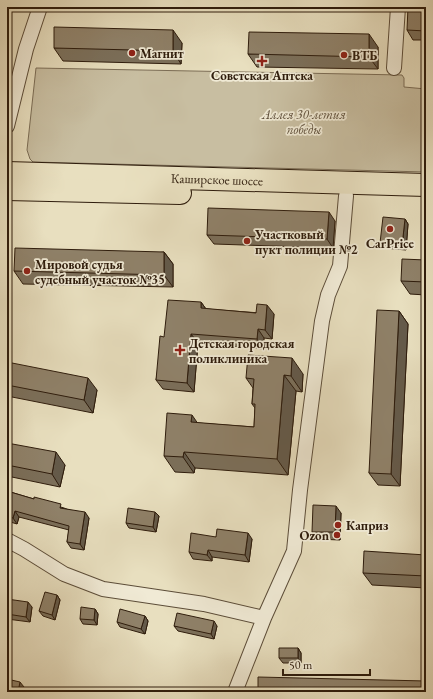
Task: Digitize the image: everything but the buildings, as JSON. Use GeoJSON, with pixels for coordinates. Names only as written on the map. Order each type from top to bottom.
{"type":"FeatureCollection","features":[{"type":"Feature","properties":{"kind":"main road","name":"Каширское шоссе"},"geometry":{"type":"LineString","coordinates":[[7,173],[426,185]]}},
{"type":"Feature","properties":{"kind":"main road","name":"Каширское шоссе"},"geometry":{"type":"LineString","coordinates":[[7,189],[426,199]]}},
{"type":"Feature","properties":{"kind":"street"},"geometry":{"type":"LineString","coordinates":[[7,126],[26,49],[40,7]]}},
{"type":"Feature","properties":{"kind":"street"},"geometry":{"type":"LineString","coordinates":[[394,68],[398,7]]}},
{"type":"Feature","properties":{"kind":"street"},"geometry":{"type":"LineString","coordinates":[[235,692],[264,618],[294,551],[299,496],[322,321],[328,295],[340,266],[346,196]]}},
{"type":"Feature","properties":{"kind":"street"},"geometry":{"type":"LineString","coordinates":[[7,540],[64,574],[103,589],[213,606],[264,618]]}},
{"type":"Feature","properties":{"kind":"green space","name":"Аллея 30-летия победы"},"geometry":{"type":"Polygon","coordinates":[[[36,68],[402,75],[404,78],[404,87],[426,89],[426,172],[33,162],[30,159],[27,150],[36,68]]]}},
{"type":"Feature","properties":{"kind":"place","name":"Магнит"},"geometry":{"type":"Point","coordinates":[132,53]}},
{"type":"Feature","properties":{"kind":"place","name":"ВТБ"},"geometry":{"type":"Point","coordinates":[344,55]}},
{"type":"Feature","properties":{"kind":"place","name":"Советская Аптека"},"geometry":{"type":"Point","coordinates":[262,61]}},
{"type":"Feature","properties":{"kind":"place","name":"CarPrice"},"geometry":{"type":"Point","coordinates":[390,229]}},
{"type":"Feature","properties":{"kind":"place","name":"Участковый пукт полиции №2"},"geometry":{"type":"Point","coordinates":[247,241]}},
{"type":"Feature","properties":{"kind":"place","name":"Мировой судья судебный участок №35"},"geometry":{"type":"Point","coordinates":[27,271]}},
{"type":"Feature","properties":{"kind":"place","name":"Детская городская поликлиника"},"geometry":{"type":"Point","coordinates":[180,350]}},
{"type":"Feature","properties":{"kind":"place","name":"Каприз"},"geometry":{"type":"Point","coordinates":[338,525]}},
{"type":"Feature","properties":{"kind":"place","name":"Ozon"},"geometry":{"type":"Point","coordinates":[337,535]}}]}
